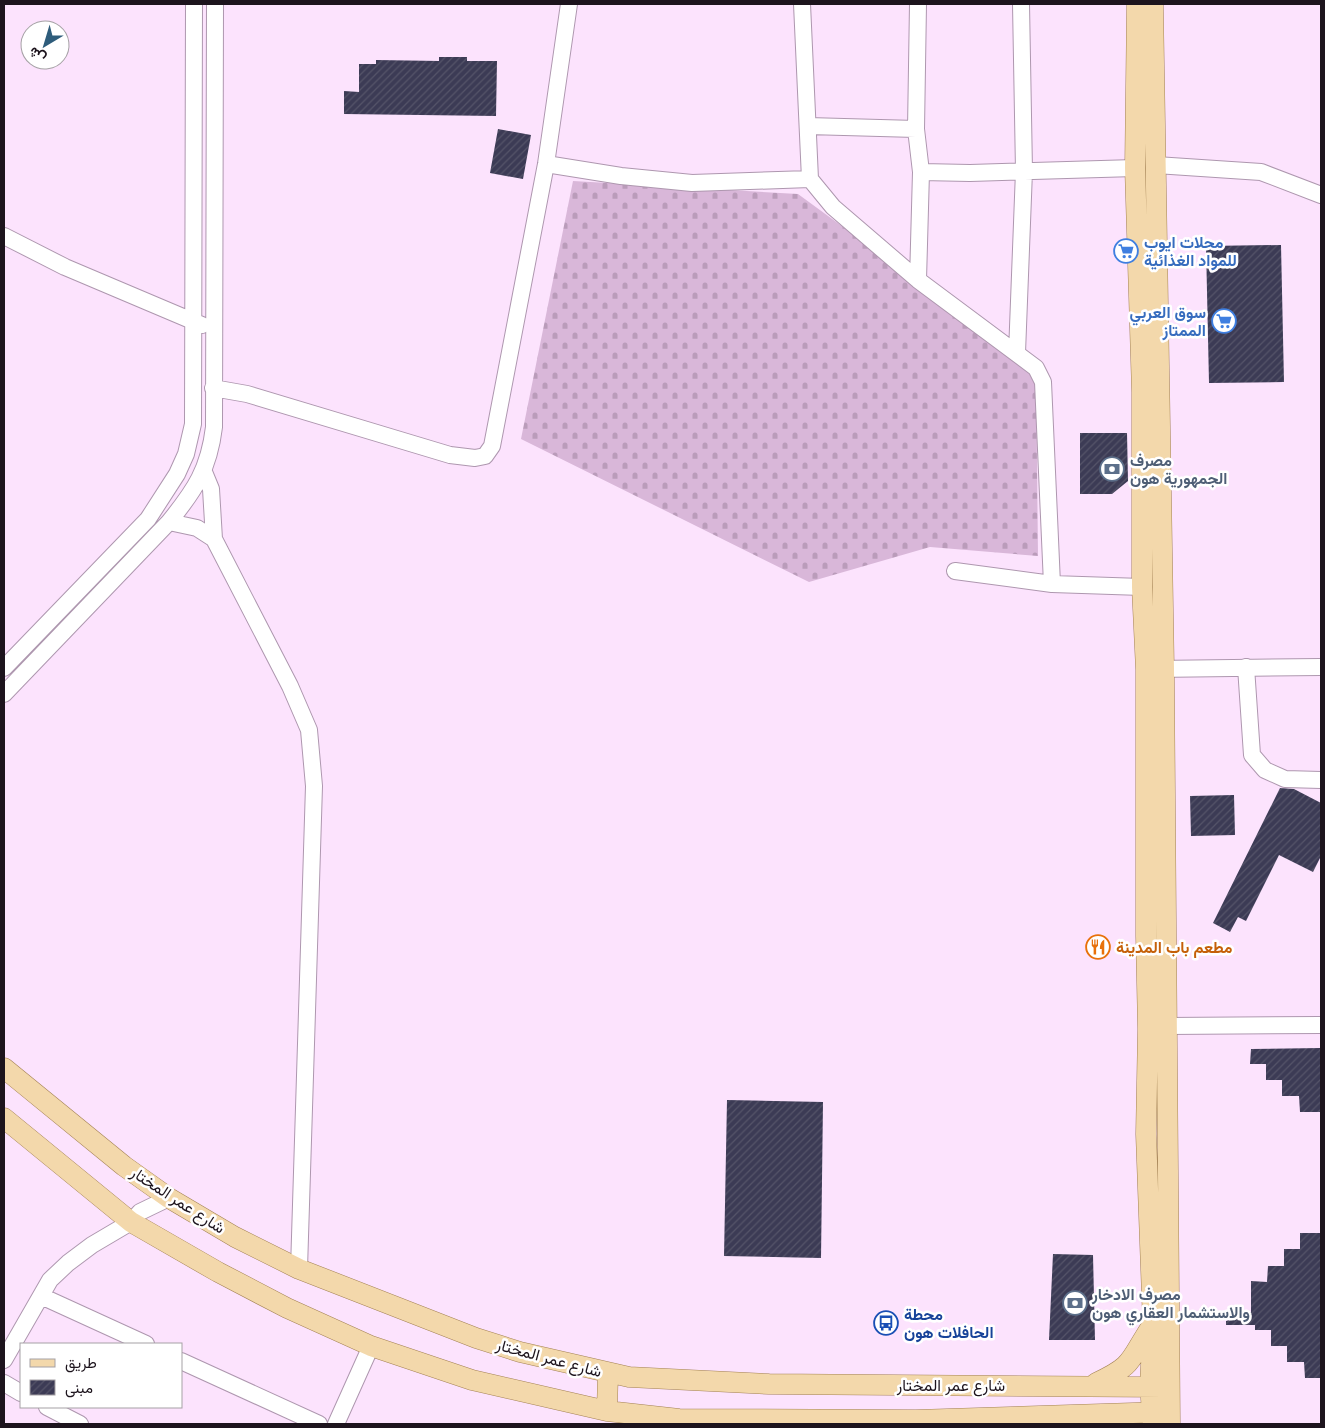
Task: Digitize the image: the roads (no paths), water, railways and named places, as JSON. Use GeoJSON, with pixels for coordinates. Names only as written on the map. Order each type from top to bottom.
{"type":"FeatureCollection","features":[{"type":"Feature","properties":{"kind":"main road"},"geometry":{"type":"LineString","coordinates":[[1137,4],[1135,168],[1151,443],[1142,587],[1155,669]]}},
{"type":"Feature","properties":{"kind":"main road"},"geometry":{"type":"LineString","coordinates":[[1153,4],[1156,165],[1151,443],[1158,1028],[1170,1388],[1161,1418]]}},
{"type":"Feature","properties":{"kind":"main road"},"geometry":{"type":"LineString","coordinates":[[1158,1028],[1146,1143],[1153,1324],[1150,1386],[1161,1418]]}},
{"type":"Feature","properties":{"kind":"main road","name":"شارع عمر المختار"},"geometry":{"type":"LineString","coordinates":[[4,1068],[116,1160],[169,1198],[235,1237],[299,1269],[476,1338],[608,1374],[629,1377],[769,1384],[1092,1385],[1170,1388]]}},
{"type":"Feature","properties":{"kind":"main road","name":"شارع عمر المختار"},"geometry":{"type":"LineString","coordinates":[[4,1118],[131,1222],[218,1272],[287,1308],[371,1346],[472,1380],[607,1411],[678,1422],[916,1420],[1069,1414],[1161,1418]]}},
{"type":"Feature","properties":{"kind":"main road"},"geometry":{"type":"LineString","coordinates":[[1092,1385],[1119,1372],[1129,1364],[1153,1324]]}},
{"type":"Feature","properties":{"kind":"main road"},"geometry":{"type":"LineString","coordinates":[[607,1411],[608,1374]]}},
{"type":"Feature","properties":{"kind":"main road"},"geometry":{"type":"LineString","coordinates":[[1069,1414],[1099,1424]]}},
{"type":"Feature","properties":{"kind":"street"},"geometry":{"type":"LineString","coordinates":[[4,668],[148,519],[177,474],[186,454],[193,424],[194,4]]}},
{"type":"Feature","properties":{"kind":"street"},"geometry":{"type":"LineString","coordinates":[[4,694],[170,522],[187,500],[204,472],[214,427],[215,4]]}},
{"type":"Feature","properties":{"kind":"street"},"geometry":{"type":"LineString","coordinates":[[213,388],[247,394],[450,455],[475,458],[485,456],[492,446],[546,164],[569,4]]}},
{"type":"Feature","properties":{"kind":"street"},"geometry":{"type":"LineString","coordinates":[[802,4],[810,179],[833,207],[918,280],[1036,368],[1043,382],[1052,584]]}},
{"type":"Feature","properties":{"kind":"street"},"geometry":{"type":"LineString","coordinates":[[918,4],[916,129],[921,172],[918,280]]}},
{"type":"Feature","properties":{"kind":"street"},"geometry":{"type":"LineString","coordinates":[[1017,353],[1024,171],[1021,4]]}},
{"type":"Feature","properties":{"kind":"street"},"geometry":{"type":"LineString","coordinates":[[808,126],[916,129]]}},
{"type":"Feature","properties":{"kind":"street"},"geometry":{"type":"LineString","coordinates":[[546,164],[621,176],[692,183],[810,179]]}},
{"type":"Feature","properties":{"kind":"street"},"geometry":{"type":"LineString","coordinates":[[1156,165],[1261,172],[1321,195]]}},
{"type":"Feature","properties":{"kind":"street"},"geometry":{"type":"LineString","coordinates":[[921,172],[1135,168]]}},
{"type":"Feature","properties":{"kind":"street"},"geometry":{"type":"LineString","coordinates":[[4,236],[65,267],[194,323],[214,328]]}},
{"type":"Feature","properties":{"kind":"street"},"geometry":{"type":"LineString","coordinates":[[204,472],[211,489],[214,539],[290,686],[309,730],[314,786],[299,1269]]}},
{"type":"Feature","properties":{"kind":"street"},"geometry":{"type":"LineString","coordinates":[[170,522],[197,528],[214,539]]}},
{"type":"Feature","properties":{"kind":"street"},"geometry":{"type":"LineString","coordinates":[[954,571],[1052,584],[1142,587]]}},
{"type":"Feature","properties":{"kind":"street"},"geometry":{"type":"LineString","coordinates":[[1155,669],[1321,666]]}},
{"type":"Feature","properties":{"kind":"street"},"geometry":{"type":"LineString","coordinates":[[1246,667],[1252,755],[1265,770],[1285,779],[1321,780]]}},
{"type":"Feature","properties":{"kind":"street"},"geometry":{"type":"LineString","coordinates":[[1158,1028],[1321,1025]]}},
{"type":"Feature","properties":{"kind":"street"},"geometry":{"type":"LineString","coordinates":[[4,1360],[50,1280],[68,1263],[104,1236],[131,1222],[140,1212],[169,1198]]}},
{"type":"Feature","properties":{"kind":"street"},"geometry":{"type":"LineString","coordinates":[[41,1296],[144,1343]]}},
{"type":"Feature","properties":{"kind":"street"},"geometry":{"type":"LineString","coordinates":[[336,1424],[371,1346]]}},
{"type":"Feature","properties":{"kind":"street"},"geometry":{"type":"LineString","coordinates":[[182,1360],[319,1424]]}},
{"type":"Feature","properties":{"kind":"street"},"geometry":{"type":"LineString","coordinates":[[4,1383],[20,1392]]}},
{"type":"Feature","properties":{"kind":"street"},"geometry":{"type":"LineString","coordinates":[[49,1408],[80,1424]]}},
{"type":"Feature","properties":{"kind":"place","name":"محلات ايوب للمواد الغذائية"},"geometry":{"type":"Point","coordinates":[1126,251]}},
{"type":"Feature","properties":{"kind":"place","name":"سوق العربي الممتاز"},"geometry":{"type":"Point","coordinates":[1224,321]}},
{"type":"Feature","properties":{"kind":"place","name":"مصرف الجمهورية هون"},"geometry":{"type":"Point","coordinates":[1112,469]}},
{"type":"Feature","properties":{"kind":"place","name":"مطعم باب المدينة"},"geometry":{"type":"Point","coordinates":[1098,947]}},
{"type":"Feature","properties":{"kind":"place","name":"مصرف الادخار والاستشمار العقاري هون"},"geometry":{"type":"Point","coordinates":[1075,1303]}},
{"type":"Feature","properties":{"kind":"place","name":"محطة الحافلات هون"},"geometry":{"type":"Point","coordinates":[886,1323]}}]}
